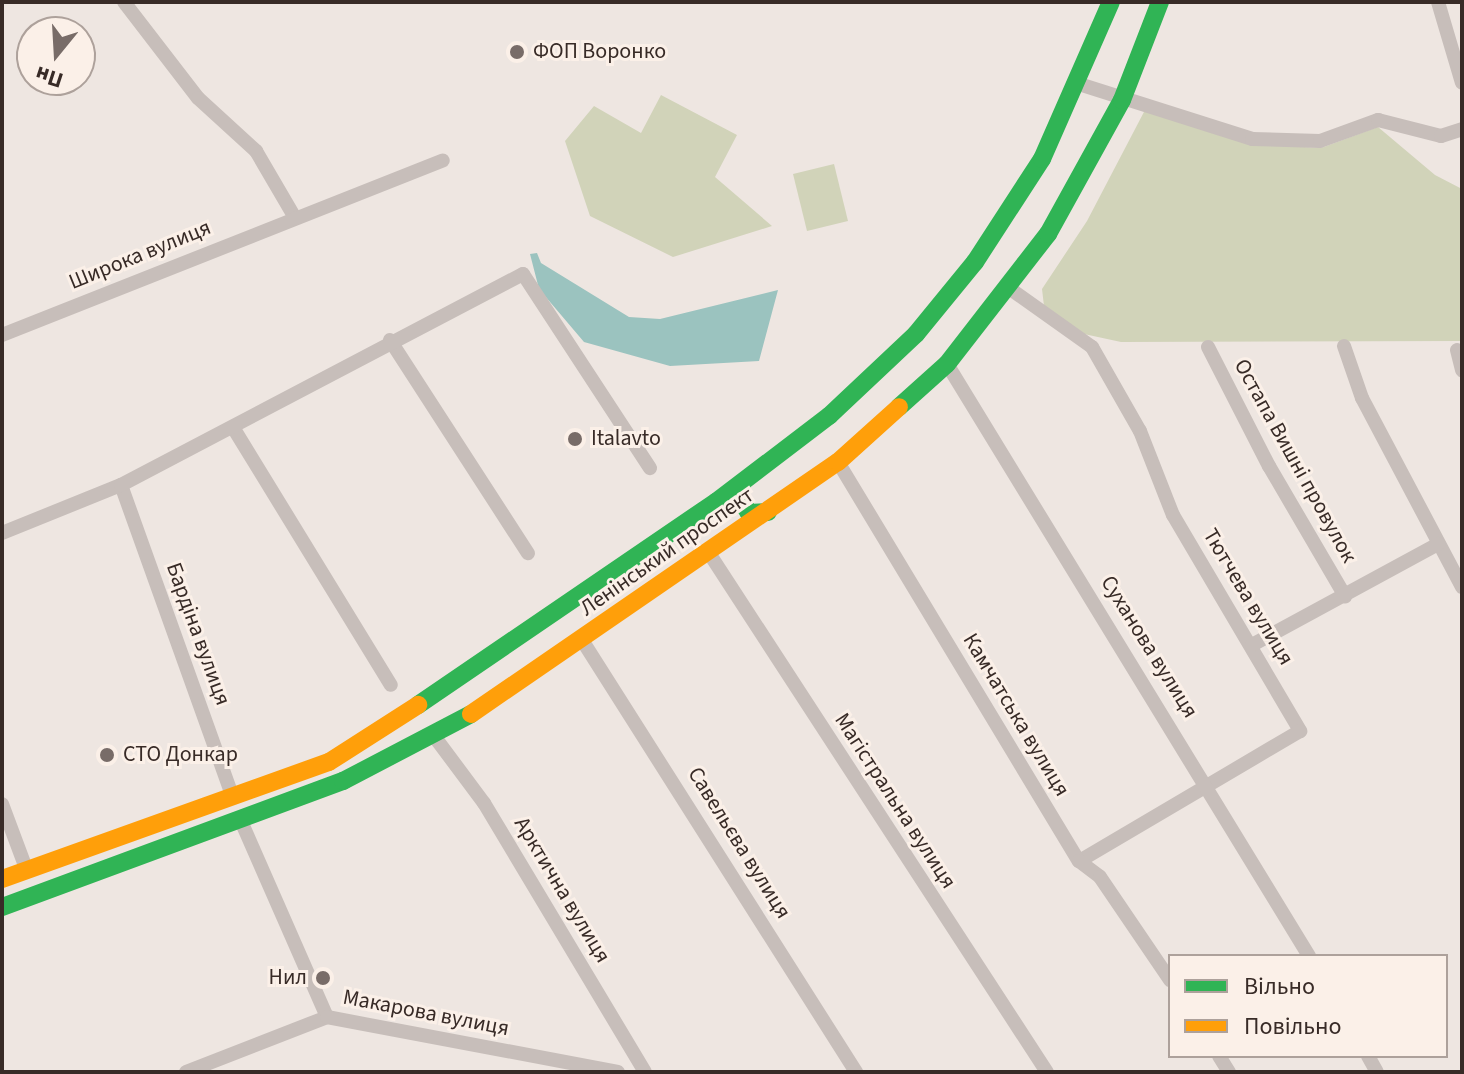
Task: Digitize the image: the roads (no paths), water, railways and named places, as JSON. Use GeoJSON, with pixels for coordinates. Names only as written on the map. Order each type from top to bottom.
{"type":"FeatureCollection","features":[{"type":"Feature","properties":{"kind":"main road","name":"Ленінський проспект"},"geometry":{"type":"LineString","coordinates":[[2,879],[329,762],[364,742],[716,502],[829,416],[916,334],[984,249],[1042,159],[1079,84],[1111,2]]}},
{"type":"Feature","properties":{"kind":"main road","name":"Ленінський проспект"},"geometry":{"type":"LineString","coordinates":[[2,907],[343,781],[434,736],[582,640],[838,462],[947,364],[1009,288],[1087,168],[1122,100],[1160,2]]}},
{"type":"Feature","properties":{"kind":"main road"},"geometry":{"type":"LineString","coordinates":[[742,483],[739,497],[749,513],[768,512]]}},
{"type":"Feature","properties":{"kind":"main road"},"geometry":{"type":"LineString","coordinates":[[716,502],[731,503],[742,519],[729,539]]}},
{"type":"Feature","properties":{"kind":"street"},"geometry":{"type":"LineString","coordinates":[[124,2],[198,98],[256,151],[294,216]]}},
{"type":"Feature","properties":{"kind":"street"},"geometry":{"type":"LineString","coordinates":[[1438,2],[1462,83]]}},
{"type":"Feature","properties":{"kind":"street"},"geometry":{"type":"LineString","coordinates":[[1079,84],[1252,139],[1320,141],[1378,120],[1441,136],[1462,129]]}},
{"type":"Feature","properties":{"kind":"street","name":"Широка вулиця"},"geometry":{"type":"LineString","coordinates":[[2,335],[294,216],[443,160]]}},
{"type":"Feature","properties":{"kind":"street"},"geometry":{"type":"LineString","coordinates":[[2,533],[121,485],[234,429],[390,340],[523,274],[650,468]]}},
{"type":"Feature","properties":{"kind":"street","name":"Тютчева вулиця"},"geometry":{"type":"LineString","coordinates":[[1009,288],[1092,347],[1140,431],[1173,515],[1300,731],[1079,861]]}},
{"type":"Feature","properties":{"kind":"street"},"geometry":{"type":"LineString","coordinates":[[390,340],[528,553]]}},
{"type":"Feature","properties":{"kind":"street"},"geometry":{"type":"LineString","coordinates":[[1344,346],[1362,398],[1462,587]]}},
{"type":"Feature","properties":{"kind":"street","name":"Остапа Вишні провулок"},"geometry":{"type":"LineString","coordinates":[[1208,347],[1269,466],[1345,596]]}},
{"type":"Feature","properties":{"kind":"street"},"geometry":{"type":"LineString","coordinates":[[1457,350],[1462,370]]}},
{"type":"Feature","properties":{"kind":"street","name":"Суханова вулиця"},"geometry":{"type":"LineString","coordinates":[[947,364],[1209,786],[1308,954]]}},
{"type":"Feature","properties":{"kind":"street"},"geometry":{"type":"LineString","coordinates":[[234,429],[391,685]]}},
{"type":"Feature","properties":{"kind":"street","name":"Камчатська вулиця"},"geometry":{"type":"LineString","coordinates":[[838,462],[1079,861],[1100,877],[1168,977]]}},
{"type":"Feature","properties":{"kind":"street","name":"Бардіна вулиця"},"geometry":{"type":"LineString","coordinates":[[121,485],[233,797]]}},
{"type":"Feature","properties":{"kind":"street","name":"Остапа Вишні провулок"},"geometry":{"type":"LineString","coordinates":[[1252,645],[1438,544]]}},
{"type":"Feature","properties":{"kind":"street","name":"Магістральна вулиця"},"geometry":{"type":"LineString","coordinates":[[709,553],[1047,1072]]}},
{"type":"Feature","properties":{"kind":"street","name":"Савельєва вулиця"},"geometry":{"type":"LineString","coordinates":[[582,640],[856,1072]]}},
{"type":"Feature","properties":{"kind":"street","name":"Арктична вулиця"},"geometry":{"type":"LineString","coordinates":[[434,736],[484,803],[645,1072]]}},
{"type":"Feature","properties":{"kind":"street"},"geometry":{"type":"LineString","coordinates":[[2,804],[27,871]]}},
{"type":"Feature","properties":{"kind":"street"},"geometry":{"type":"LineString","coordinates":[[241,821],[327,1017]]}},
{"type":"Feature","properties":{"kind":"street","name":"Макарова вулиця"},"geometry":{"type":"LineString","coordinates":[[186,1072],[327,1017],[618,1072]]}},
{"type":"Feature","properties":{"kind":"water"},"geometry":{"type":"Polygon","coordinates":[[[537,253],[541,263],[629,317],[660,319],[778,290],[759,361],[670,366],[584,342],[539,289],[530,254],[537,253]]]}},
{"type":"Feature","properties":{"kind":"place","name":"ФОП Воронко"},"geometry":{"type":"Point","coordinates":[517,52]}},
{"type":"Feature","properties":{"kind":"place","name":"Italavto"},"geometry":{"type":"Point","coordinates":[575,439]}},
{"type":"Feature","properties":{"kind":"place","name":"СТО Донкар"},"geometry":{"type":"Point","coordinates":[107,755]}},
{"type":"Feature","properties":{"kind":"place","name":"Нил"},"geometry":{"type":"Point","coordinates":[323,978]}}]}
